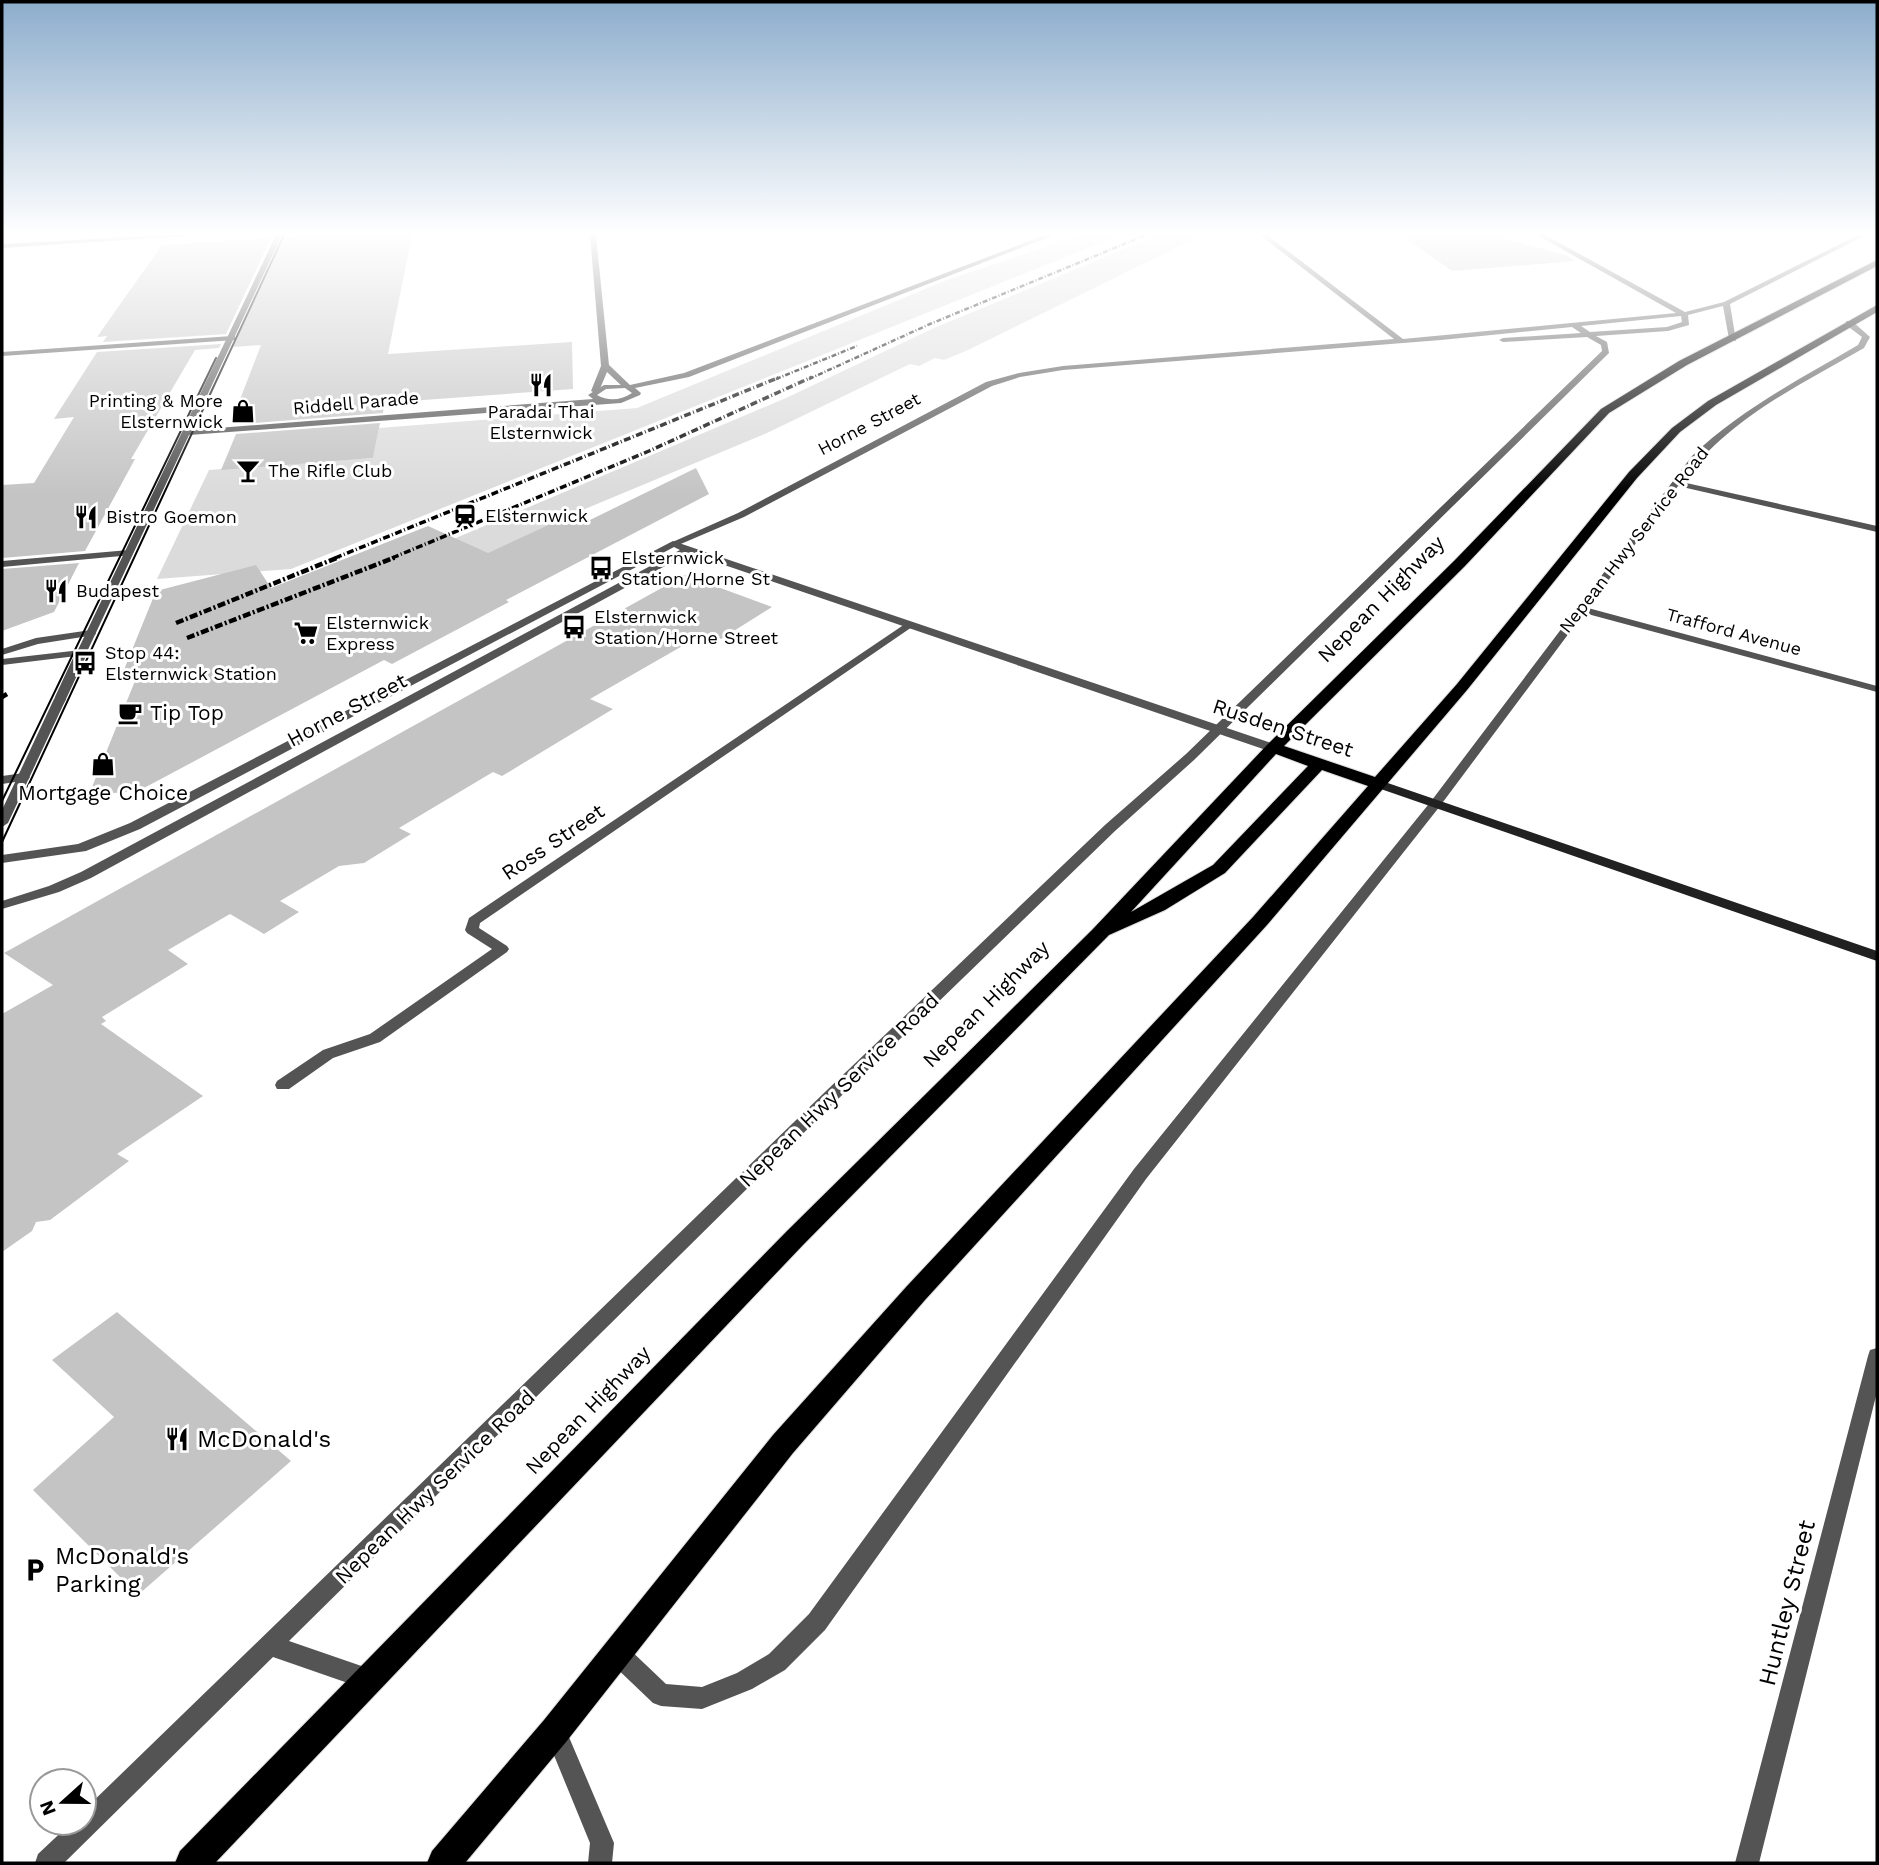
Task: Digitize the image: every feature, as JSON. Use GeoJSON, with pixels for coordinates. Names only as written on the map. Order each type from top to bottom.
{"type":"FeatureCollection","features":[{"type":"Feature","properties":{"kind":"highway","name":"Nepean Highway"},"geometry":{"type":"LineString","coordinates":[[192,1863],[795,1238],[1099,934],[1273,748],[1460,563],[1605,411],[1684,363],[1765,322]]}},
{"type":"Feature","properties":{"kind":"highway"},"geometry":{"type":"LineString","coordinates":[[444,1863],[555,1731],[783,1444],[844,1374],[1147,1046],[1378,783],[1462,687],[1633,475],[1676,430],[1712,403],[1849,323]]}},
{"type":"Feature","properties":{"kind":"highway","name":"Rusden Street"},"geometry":{"type":"LineString","coordinates":[[1273,748],[1378,783]]}},
{"type":"Feature","properties":{"kind":"highway"},"geometry":{"type":"LineString","coordinates":[[1099,934],[1169,900],[1219,869],[1319,764]]}},
{"type":"Feature","properties":{"kind":"main road","name":"Rusden Street"},"geometry":{"type":"LineString","coordinates":[[1378,783],[1877,957]]}},
{"type":"Feature","properties":{"kind":"street"},"geometry":{"type":"LineString","coordinates":[[2,823],[239,322]]}},
{"type":"Feature","properties":{"kind":"street"},"geometry":{"type":"LineString","coordinates":[[601,322],[605,366],[593,398],[604,401]]}},
{"type":"Feature","properties":{"kind":"street"},"geometry":{"type":"LineString","coordinates":[[628,387],[686,375],[824,322]]}},
{"type":"Feature","properties":{"kind":"street"},"geometry":{"type":"LineString","coordinates":[[1376,322],[1401,341]]}},
{"type":"Feature","properties":{"kind":"street"},"geometry":{"type":"LineString","coordinates":[[1441,338],[1611,322]]}},
{"type":"Feature","properties":{"kind":"street"},"geometry":{"type":"LineString","coordinates":[[1441,338],[1505,340],[1590,335],[1672,328],[1686,322]]}},
{"type":"Feature","properties":{"kind":"street"},"geometry":{"type":"LineString","coordinates":[[1730,322],[1733,339]]}},
{"type":"Feature","properties":{"kind":"street","name":"Nepean Hwy Service Road"},"geometry":{"type":"LineString","coordinates":[[1436,803],[1704,449],[1729,425],[1755,407],[1861,346],[1866,337],[1849,323]]}},
{"type":"Feature","properties":{"kind":"street"},"geometry":{"type":"LineString","coordinates":[[1575,326],[1590,335]]}},
{"type":"Feature","properties":{"kind":"street","name":"Nepean Hwy Service Road"},"geometry":{"type":"LineString","coordinates":[[47,1863],[273,1646],[831,1096],[1216,730],[1606,351],[1604,344],[1590,335]]}},
{"type":"Feature","properties":{"kind":"street"},"geometry":{"type":"LineString","coordinates":[[2,354],[232,338]]}},
{"type":"Feature","properties":{"kind":"street","name":"Horne Street"},"geometry":{"type":"LineString","coordinates":[[2,859],[81,848],[186,801],[673,544],[741,515],[989,384],[1018,375],[1063,368],[1441,338]]}},
{"type":"Feature","properties":{"kind":"street"},"geometry":{"type":"LineString","coordinates":[[605,366],[636,391],[633,397]]}},
{"type":"Feature","properties":{"kind":"street"},"geometry":{"type":"LineString","coordinates":[[633,397],[671,386],[686,375]]}},
{"type":"Feature","properties":{"kind":"street","name":"Riddell Parade"},"geometry":{"type":"LineString","coordinates":[[530,405],[628,387]]}},
{"type":"Feature","properties":{"kind":"street","name":"Riddell Parade"},"geometry":{"type":"LineString","coordinates":[[185,433],[633,397]]}},
{"type":"Feature","properties":{"kind":"street"},"geometry":{"type":"LineString","coordinates":[[1676,484],[1877,529]]}},
{"type":"Feature","properties":{"kind":"street","name":"Horne Street"},"geometry":{"type":"LineString","coordinates":[[2,905],[74,880],[205,811],[689,549],[741,515]]}},
{"type":"Feature","properties":{"kind":"street","name":"Rusden Street"},"geometry":{"type":"LineString","coordinates":[[673,544],[1273,748]]}},
{"type":"Feature","properties":{"kind":"street"},"geometry":{"type":"LineString","coordinates":[[2,564],[129,553]]}},
{"type":"Feature","properties":{"kind":"street","name":"Trafford Avenue"},"geometry":{"type":"LineString","coordinates":[[1581,608],[1877,689]]}},
{"type":"Feature","properties":{"kind":"street"},"geometry":{"type":"LineString","coordinates":[[533,618],[550,624]]}},
{"type":"Feature","properties":{"kind":"street","name":"Ross Street"},"geometry":{"type":"LineString","coordinates":[[283,1085],[328,1054],[375,1038],[502,949],[472,930],[474,921],[908,625]]}},
{"type":"Feature","properties":{"kind":"street"},"geometry":{"type":"LineString","coordinates":[[2,652],[44,639],[91,633]]}},
{"type":"Feature","properties":{"kind":"street"},"geometry":{"type":"LineString","coordinates":[[2,662],[81,655]]}},
{"type":"Feature","properties":{"kind":"street"},"geometry":{"type":"LineString","coordinates":[[352,713],[370,722]]}},
{"type":"Feature","properties":{"kind":"street"},"geometry":{"type":"LineString","coordinates":[[2,780],[24,777]]}},
{"type":"Feature","properties":{"kind":"street"},"geometry":{"type":"LineString","coordinates":[[186,801],[205,811]]}},
{"type":"Feature","properties":{"kind":"street"},"geometry":{"type":"LineString","coordinates":[[617,1653],[662,1695],[702,1698],[744,1681],[777,1662],[817,1622],[1140,1174],[1436,803]]}},
{"type":"Feature","properties":{"kind":"street","name":"Huntley Street"},"geometry":{"type":"LineString","coordinates":[[1748,1863],[1877,1356]]}},
{"type":"Feature","properties":{"kind":"street"},"geometry":{"type":"LineString","coordinates":[[273,1646],[368,1679]]}},
{"type":"Feature","properties":{"kind":"street"},"geometry":{"type":"LineString","coordinates":[[555,1731],[602,1843],[600,1863]]}},
{"type":"Feature","properties":{"kind":"shaded area"},"geometry":{"type":"Polygon","coordinates":[[[845,322],[904,322],[291,569],[157,579],[209,470],[373,458],[379,428],[637,408],[845,322]]]}},
{"type":"Feature","properties":{"kind":"shaded area"},"geometry":{"type":"Polygon","coordinates":[[[948,322],[1025,322],[944,360],[935,358],[919,366],[910,364],[767,433],[573,514],[442,575],[331,591],[786,398],[948,322]]]}},
{"type":"Feature","properties":{"kind":"building"},"geometry":{"type":"Polygon","coordinates":[[[108,322],[232,322],[226,334],[103,342],[107,336],[97,337],[108,322]]]}},
{"type":"Feature","properties":{"kind":"building"},"geometry":{"type":"Polygon","coordinates":[[[245,322],[394,322],[388,354],[572,342],[573,389],[396,402],[384,404],[383,413],[240,424],[244,414],[234,415],[261,345],[233,347],[245,322]]]}},
{"type":"Feature","properties":{"kind":"building"},"geometry":{"type":"Polygon","coordinates":[[[221,344],[219,348],[195,350],[131,459],[135,459],[85,551],[2,558],[2,485],[34,483],[74,417],[54,419],[97,352],[221,344]]]}},
{"type":"Feature","properties":{"kind":"building"},"geometry":{"type":"Polygon","coordinates":[[[380,423],[373,458],[221,470],[236,434],[380,423]]]}},
{"type":"Feature","properties":{"kind":"building"},"geometry":{"type":"Polygon","coordinates":[[[696,468],[709,494],[506,600],[509,602],[392,664],[384,660],[144,788],[119,793],[90,792],[137,676],[121,677],[156,591],[256,565],[271,588],[428,526],[488,553],[572,514],[590,520],[696,468]]]}},
{"type":"Feature","properties":{"kind":"building"},"geometry":{"type":"Polygon","coordinates":[[[79,563],[54,612],[2,631],[2,569],[79,563]]]}},
{"type":"Feature","properties":{"kind":"building"},"geometry":{"type":"Polygon","coordinates":[[[685,575],[772,607],[721,639],[705,633],[590,699],[613,709],[502,776],[493,772],[399,828],[411,834],[364,863],[339,866],[280,901],[299,912],[264,934],[230,914],[168,950],[188,964],[102,1017],[106,1021],[101,1024],[203,1096],[117,1154],[129,1161],[50,1220],[36,1222],[32,1231],[2,1252],[2,1014],[53,985],[4,953],[685,575]]]}},
{"type":"Feature","properties":{"kind":"building","name":"McDonald's"},"geometry":{"type":"Polygon","coordinates":[[[117,1312],[291,1461],[138,1595],[33,1490],[114,1417],[52,1360],[117,1312]]]}},
{"type":"Feature","properties":{"kind":"tram line"},"geometry":{"type":"LineString","coordinates":[[2,842],[244,322]]}},
{"type":"Feature","properties":{"kind":"tram line"},"geometry":{"type":"LineString","coordinates":[[2,801],[216,358]]}},
{"type":"Feature","properties":{"kind":"railway"},"geometry":{"type":"LineString","coordinates":[[809,379],[935,322]]}},
{"type":"Feature","properties":{"kind":"railway"},"geometry":{"type":"LineString","coordinates":[[776,379],[857,346]]}},
{"type":"Feature","properties":{"kind":"railway"},"geometry":{"type":"LineString","coordinates":[[335,558],[780,377]]}},
{"type":"Feature","properties":{"kind":"railway"},"geometry":{"type":"LineString","coordinates":[[392,558],[649,451],[812,377]]}},
{"type":"Feature","properties":{"kind":"railway"},"geometry":{"type":"LineString","coordinates":[[176,623],[339,557]]}},
{"type":"Feature","properties":{"kind":"railway"},"geometry":{"type":"LineString","coordinates":[[187,638],[396,557]]}},
{"type":"Feature","properties":{"kind":"railway"},"geometry":{"type":"LineString","coordinates":[[2,697],[7,694]]}},
{"type":"Feature","properties":{"kind":"place","name":"Paradai Thai Elsternwick"},"geometry":{"type":"Point","coordinates":[541,385]}},
{"type":"Feature","properties":{"kind":"place","name":"Printing & More Elsternwick"},"geometry":{"type":"Point","coordinates":[243,411]}},
{"type":"Feature","properties":{"kind":"place","name":"The Rifle Club"},"geometry":{"type":"Point","coordinates":[248,471]}},
{"type":"Feature","properties":{"kind":"place","name":"Elsternwick"},"geometry":{"type":"Point","coordinates":[465,516]}},
{"type":"Feature","properties":{"kind":"place","name":"Bistro Goemon"},"geometry":{"type":"Point","coordinates":[86,517]}},
{"type":"Feature","properties":{"kind":"place","name":"Elsternwick Station/Horne St"},"geometry":{"type":"Point","coordinates":[601,568]}},
{"type":"Feature","properties":{"kind":"place","name":"Budapest"},"geometry":{"type":"Point","coordinates":[56,591]}},
{"type":"Feature","properties":{"kind":"place","name":"Elsternwick Station/Horne Street"},"geometry":{"type":"Point","coordinates":[574,627]}},
{"type":"Feature","properties":{"kind":"place","name":"Elsternwick Express"},"geometry":{"type":"Point","coordinates":[306,633]}},
{"type":"Feature","properties":{"kind":"place","name":"Stop 44: Elsternwick Station"},"geometry":{"type":"Point","coordinates":[85,663]}},
{"type":"Feature","properties":{"kind":"place","name":"Tip Top"},"geometry":{"type":"Point","coordinates":[130,713]}},
{"type":"Feature","properties":{"kind":"place","name":"Mortgage Choice"},"geometry":{"type":"Point","coordinates":[103,764]}},
{"type":"Feature","properties":{"kind":"place","name":"McDonald's"},"geometry":{"type":"Point","coordinates":[177,1439]}},
{"type":"Feature","properties":{"kind":"place","name":"McDonald's Parking"},"geometry":{"type":"Point","coordinates":[35,1570]}}]}
